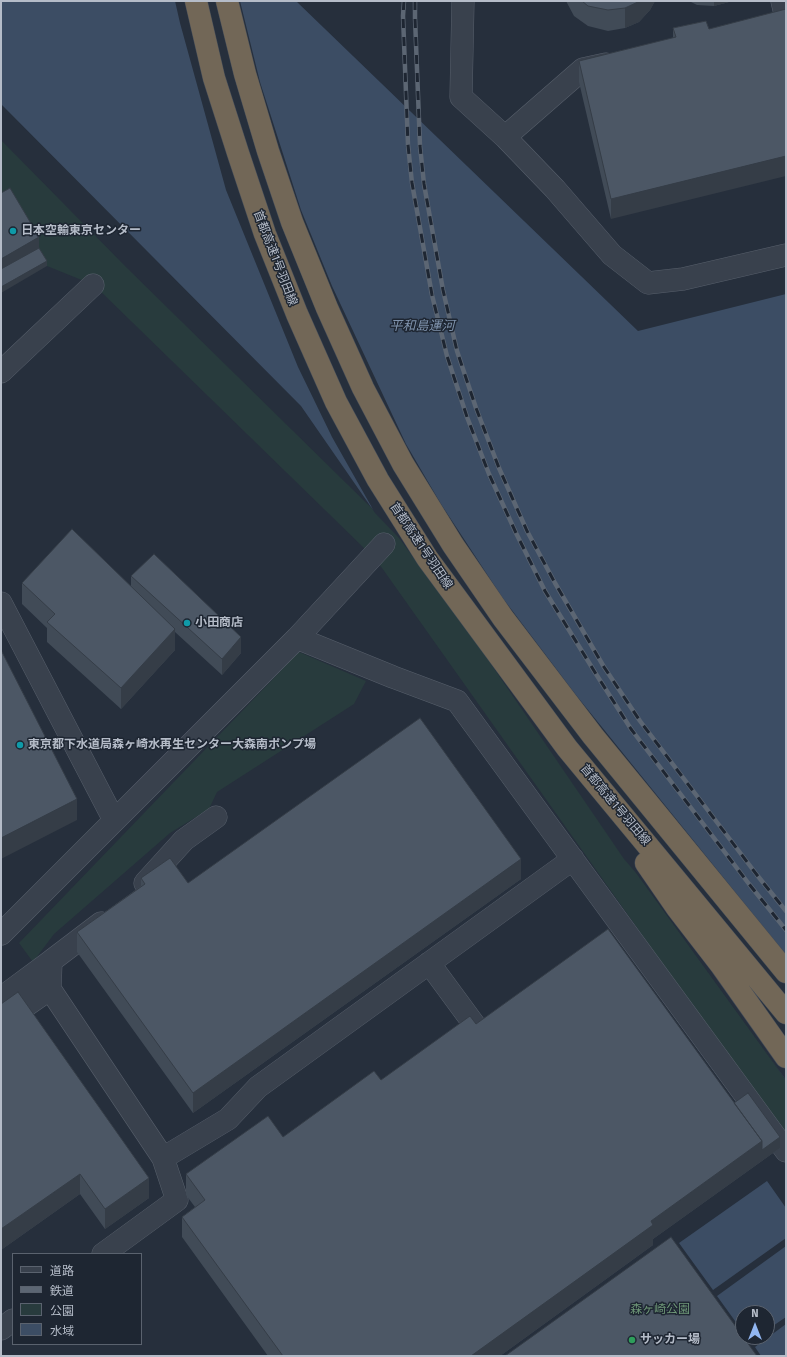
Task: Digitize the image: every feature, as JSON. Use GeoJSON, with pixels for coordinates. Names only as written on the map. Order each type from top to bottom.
{"type":"FeatureCollection","features":[{"type":"Feature","properties":{"kind":"highway","name":"首都高速1号羽田線"},"geometry":{"type":"LineString","coordinates":[[196,1],[214,78],[265,234],[297,314],[336,402],[378,480],[427,558],[567,748],[786,1013]]}},
{"type":"Feature","properties":{"kind":"highway"},"geometry":{"type":"LineString","coordinates":[[227,1],[244,74],[292,222],[327,308],[363,388],[404,464],[453,545],[503,618],[593,736],[786,972]]}},
{"type":"Feature","properties":{"kind":"highway"},"geometry":{"type":"LineString","coordinates":[[567,748],[677,908],[721,965],[786,1057]]}},
{"type":"Feature","properties":{"kind":"street"},"geometry":{"type":"LineString","coordinates":[[463,1],[461,97],[505,137],[555,189],[612,255],[648,283],[684,279],[786,255]]}},
{"type":"Feature","properties":{"kind":"street"},"geometry":{"type":"LineString","coordinates":[[764,24],[786,18],[782,1]]}},
{"type":"Feature","properties":{"kind":"street"},"geometry":{"type":"LineString","coordinates":[[505,137],[583,70],[628,58]]}},
{"type":"Feature","properties":{"kind":"street"},"geometry":{"type":"LineString","coordinates":[[1,372],[94,285]]}},
{"type":"Feature","properties":{"kind":"street"},"geometry":{"type":"LineString","coordinates":[[1,934],[297,638],[384,544]]}},
{"type":"Feature","properties":{"kind":"street"},"geometry":{"type":"LineString","coordinates":[[1,603],[114,820]]}},
{"type":"Feature","properties":{"kind":"street"},"geometry":{"type":"LineString","coordinates":[[297,638],[393,677],[457,700],[786,1151]]}},
{"type":"Feature","properties":{"kind":"street"},"geometry":{"type":"LineString","coordinates":[[132,898],[184,840],[216,817]]}},
{"type":"Feature","properties":{"kind":"street"},"geometry":{"type":"LineString","coordinates":[[163,1158],[228,1119],[258,1087],[573,859]]}},
{"type":"Feature","properties":{"kind":"street"},"geometry":{"type":"LineString","coordinates":[[1,998],[114,914]]}},
{"type":"Feature","properties":{"kind":"street"},"geometry":{"type":"LineString","coordinates":[[51,961],[50,989],[163,1158],[177,1200],[104,1253]]}},
{"type":"Feature","properties":{"kind":"street"},"geometry":{"type":"LineString","coordinates":[[429,963],[479,1031]]}},
{"type":"Feature","properties":{"kind":"street"},"geometry":{"type":"LineString","coordinates":[[1,1023],[50,989]]}},
{"type":"Feature","properties":{"kind":"street"},"geometry":{"type":"LineString","coordinates":[[1,1329],[12,1321]]}},
{"type":"Feature","properties":{"kind":"green space"},"geometry":{"type":"Polygon","coordinates":[[[1,140],[126,267],[401,537],[481,647],[637,874],[786,1080],[786,1134],[694,1008],[382,568],[364,548],[94,285],[47,266],[10,204],[1,209],[1,140]]]}},
{"type":"Feature","properties":{"kind":"green space"},"geometry":{"type":"Polygon","coordinates":[[[299,652],[366,681],[354,704],[217,792],[209,809],[170,833],[54,934],[33,962],[19,943],[299,652]]]}},
{"type":"Feature","properties":{"kind":"water","name":"平和島運河"},"geometry":{"type":"Polygon","coordinates":[[[1,1],[296,1],[638,331],[786,294],[786,1080],[481,647],[401,537],[371,507],[301,406],[1,104],[1,1]]]}},
{"type":"Feature","properties":{"kind":"water"},"geometry":{"type":"Polygon","coordinates":[[[767,1181],[786,1208],[786,1238],[713,1290],[679,1243],[767,1181]]]}},
{"type":"Feature","properties":{"kind":"water"},"geometry":{"type":"Polygon","coordinates":[[[786,1246],[786,1317],[775,1325],[775,1305],[735,1305],[735,1321],[717,1296],[786,1246]]]}},
{"type":"Feature","properties":{"kind":"water"},"geometry":{"type":"Polygon","coordinates":[[[786,1324],[786,1356],[761,1356],[755,1347],[758,1345],[775,1345],[775,1332],[786,1324]]]}},
{"type":"Feature","properties":{"kind":"pier"},"geometry":{"type":"Polygon","coordinates":[[[175,1],[240,1],[260,82],[301,210],[332,286],[406,444],[441,504],[502,597],[576,695],[786,955],[786,1080],[637,874],[624,859],[480,648],[399,538],[375,513],[332,437],[298,367],[226,190],[175,1]]]}},
{"type":"Feature","properties":{"kind":"building"},"geometry":{"type":"Polygon","coordinates":[[[582,1],[640,1],[625,8],[608,10],[588,6],[582,1]]]}},
{"type":"Feature","properties":{"kind":"building"},"geometry":{"type":"Polygon","coordinates":[[[786,9],[786,156],[611,199],[579,61],[676,37],[673,28],[706,21],[709,29],[786,9]]]}},
{"type":"Feature","properties":{"kind":"building","name":"日本空輸東京センター"},"geometry":{"type":"Polygon","coordinates":[[[10,188],[39,237],[1,259],[1,193],[10,188]]]}},
{"type":"Feature","properties":{"kind":"building"},"geometry":{"type":"Polygon","coordinates":[[[39,248],[47,261],[1,287],[1,269],[39,248]]]}},
{"type":"Feature","properties":{"kind":"building"},"geometry":{"type":"Polygon","coordinates":[[[72,529],[175,629],[121,688],[47,622],[55,614],[22,583],[72,529]]]}},
{"type":"Feature","properties":{"kind":"building"},"geometry":{"type":"Polygon","coordinates":[[[154,554],[241,637],[222,659],[131,576],[154,554]]]}},
{"type":"Feature","properties":{"kind":"building","name":"東京都下水道局森ヶ崎水再生センター大森南ポンプ場"},"geometry":{"type":"Polygon","coordinates":[[[1,650],[77,799],[1,838],[1,650]]]}},
{"type":"Feature","properties":{"kind":"building"},"geometry":{"type":"Polygon","coordinates":[[[420,718],[521,859],[193,1093],[77,932],[145,884],[141,878],[170,858],[188,883],[420,718]]]}},
{"type":"Feature","properties":{"kind":"building"},"geometry":{"type":"Polygon","coordinates":[[[608,929],[762,1141],[651,1221],[653,1225],[471,1356],[283,1356],[182,1217],[205,1200],[186,1174],[268,1116],[283,1137],[374,1071],[381,1080],[470,1016],[476,1024],[608,929]]]}},
{"type":"Feature","properties":{"kind":"building"},"geometry":{"type":"Polygon","coordinates":[[[18,992],[149,1178],[105,1209],[80,1174],[1,1229],[1,1004],[18,992]]]}},
{"type":"Feature","properties":{"kind":"building"},"geometry":{"type":"Polygon","coordinates":[[[748,1093],[780,1137],[762,1150],[762,1141],[734,1103],[748,1093]]]}},
{"type":"Feature","properties":{"kind":"building","name":"森ヶ崎公園"},"geometry":{"type":"Polygon","coordinates":[[[671,1237],[735,1326],[735,1345],[749,1345],[757,1356],[505,1356],[671,1237]]]}},
{"type":"Feature","properties":{"kind":"railway"},"geometry":{"type":"LineString","coordinates":[[404,1],[403,16],[408,145],[412,183],[432,295],[447,356],[467,417],[489,474],[545,591],[631,729],[749,884],[786,930]]}},
{"type":"Feature","properties":{"kind":"railway"},"geometry":{"type":"LineString","coordinates":[[415,1],[420,146],[424,184],[443,290],[457,351],[476,408],[499,468],[527,531],[555,583],[604,667],[640,721],[786,911]]}},
{"type":"Feature","properties":{"kind":"place","name":"日本空輸東京センター"},"geometry":{"type":"Point","coordinates":[13,231]}},
{"type":"Feature","properties":{"kind":"place","name":"小田商店"},"geometry":{"type":"Point","coordinates":[187,623]}},
{"type":"Feature","properties":{"kind":"place","name":"東京都下水道局森ヶ崎水再生センター大森南ポンプ場"},"geometry":{"type":"Point","coordinates":[20,745]}},
{"type":"Feature","properties":{"kind":"place","name":"サッカー場"},"geometry":{"type":"Point","coordinates":[632,1340]}}]}
